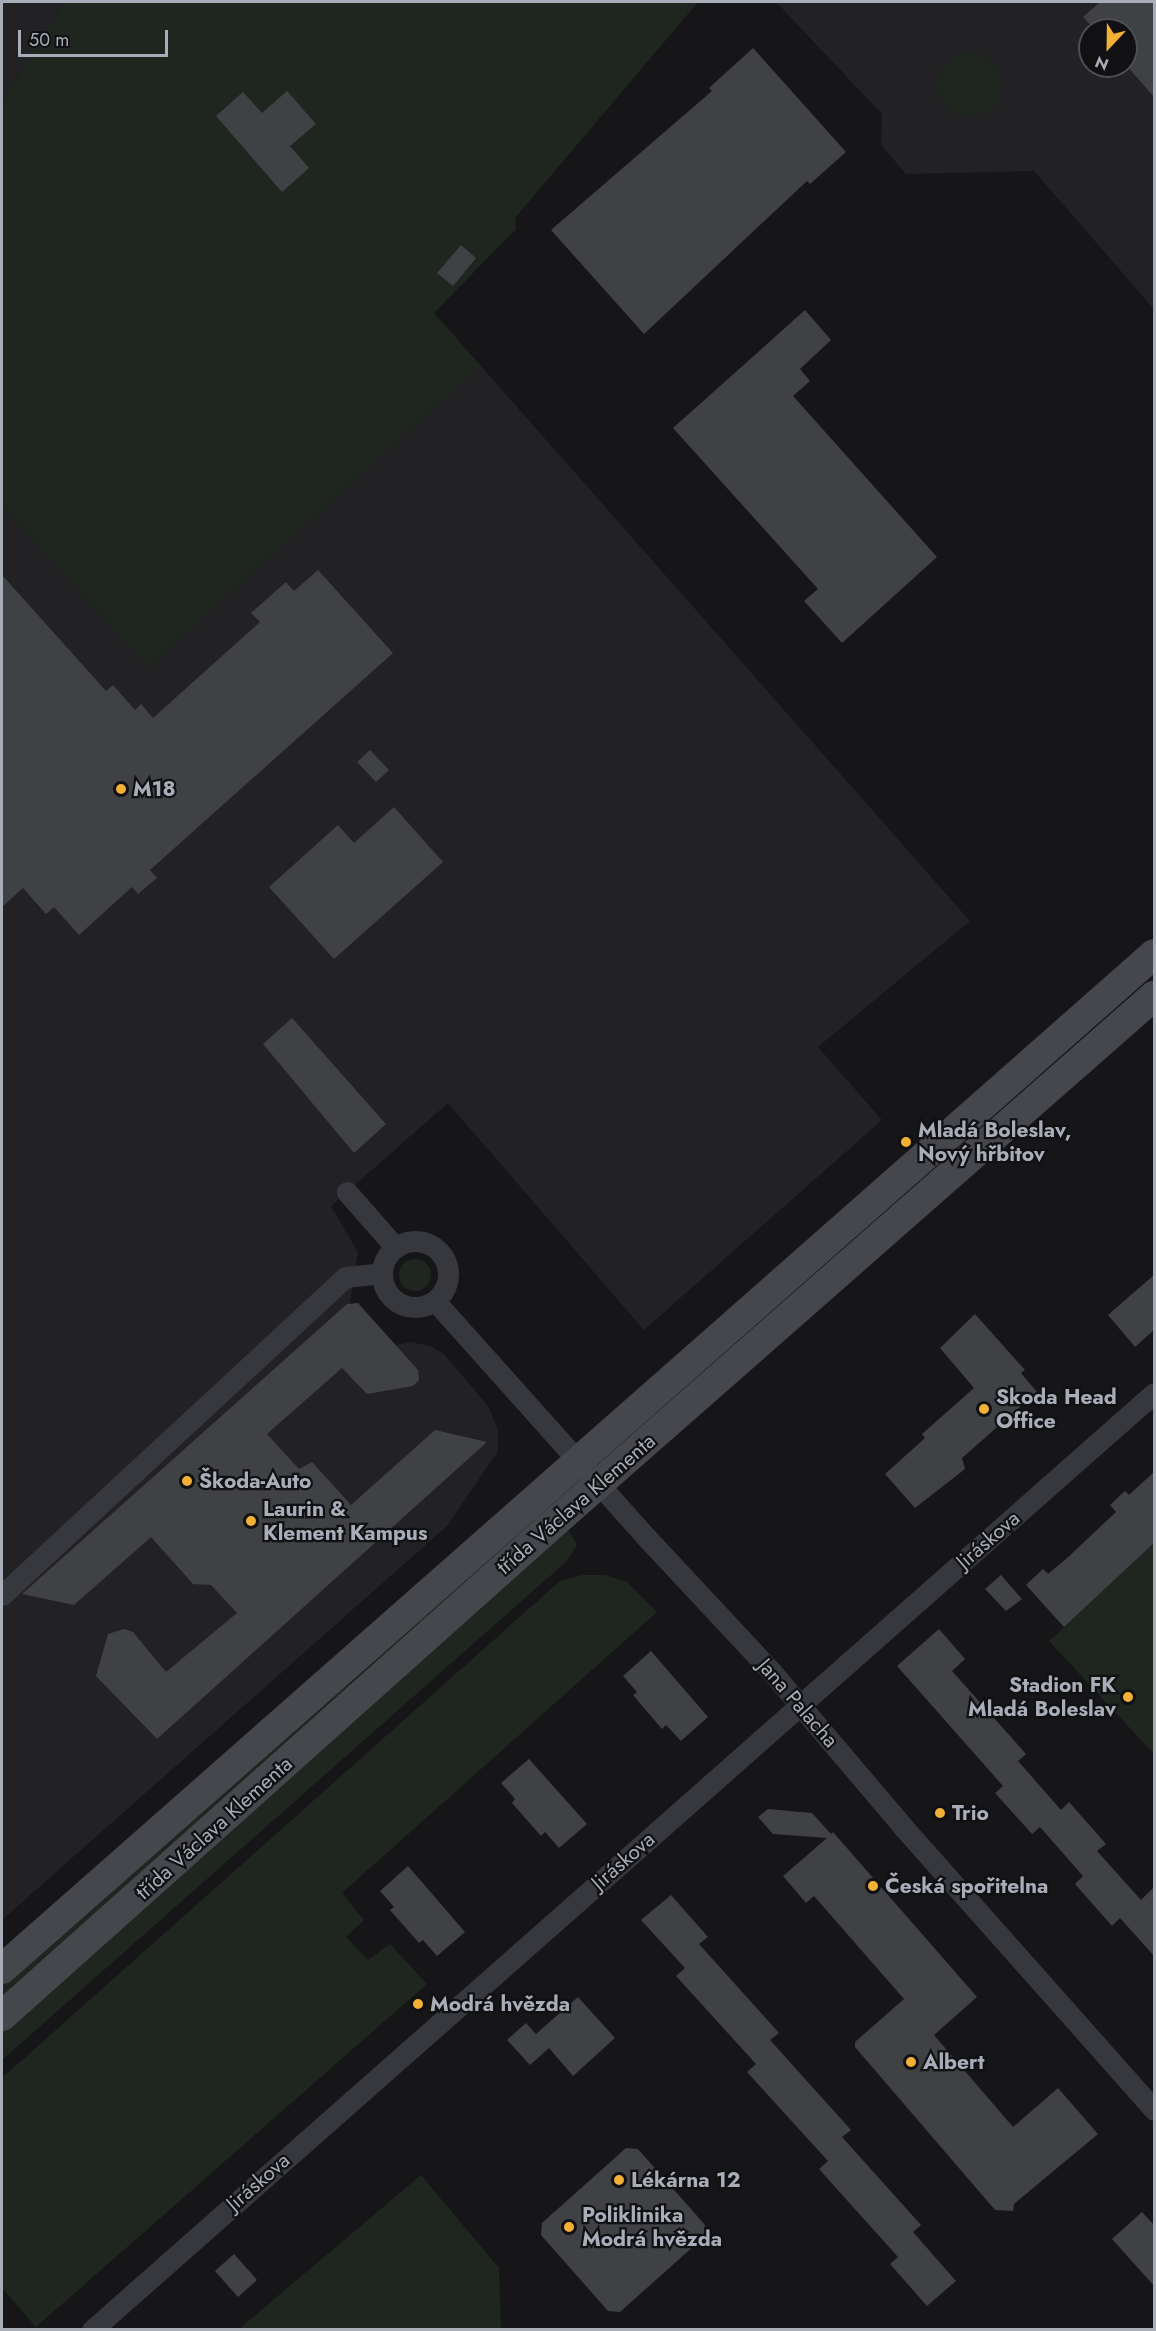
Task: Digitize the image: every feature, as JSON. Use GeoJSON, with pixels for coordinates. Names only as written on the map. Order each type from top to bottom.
{"type":"FeatureCollection","features":[{"type":"Feature","properties":{"kind":"street","name":"třída Václava Klementa"},"geometry":{"type":"LineString","coordinates":[[2,1969],[1155,954]]}},
{"type":"Feature","properties":{"kind":"street","name":"třída Václava Klementa"},"geometry":{"type":"LineString","coordinates":[[2,2016],[599,1485],[1155,996]]}},
{"type":"Feature","properties":{"kind":"street"},"geometry":{"type":"LineString","coordinates":[[347,1192],[396,1248]]}},
{"type":"Feature","properties":{"kind":"street"},"geometry":{"type":"LineString","coordinates":[[415,1241],[425,1243],[440,1253],[448,1274],[443,1293],[435,1300],[416,1307],[397,1301],[384,1285],[382,1273],[396,1248],[415,1241]]}},
{"type":"Feature","properties":{"kind":"street"},"geometry":{"type":"LineString","coordinates":[[2,1595],[345,1276],[382,1273]]}},
{"type":"Feature","properties":{"kind":"street","name":"Jana Palacha"},"geometry":{"type":"LineString","coordinates":[[435,1300],[577,1461],[801,1705],[904,1828],[1155,2110]]}},
{"type":"Feature","properties":{"kind":"street","name":"Jiráskova"},"geometry":{"type":"LineString","coordinates":[[92,2330],[1155,1393]]}},
{"type":"Feature","properties":{"kind":"shaded area"},"geometry":{"type":"Polygon","coordinates":[[[2,2],[65,2],[2,101],[2,2]]]}},
{"type":"Feature","properties":{"kind":"shaded area"},"geometry":{"type":"Polygon","coordinates":[[[65,2],[698,2],[515,218],[516,229],[434,313],[481,366],[148,668],[2,506],[2,101],[65,2]]]}},
{"type":"Feature","properties":{"kind":"shaded area"},"geometry":{"type":"Polygon","coordinates":[[[776,2],[1154,2],[1154,309],[1034,171],[906,174],[881,145],[882,114],[776,2]]]}},
{"type":"Feature","properties":{"kind":"shaded area"},"geometry":{"type":"Polygon","coordinates":[[[970,53],[988,59],[996,67],[1002,85],[996,103],[988,111],[970,117],[952,111],[944,103],[938,85],[944,67],[952,59],[970,53]]]}},
{"type":"Feature","properties":{"kind":"shaded area"},"geometry":{"type":"Polygon","coordinates":[[[481,366],[970,921],[818,1047],[882,1120],[644,1330],[448,1103],[331,1206],[358,1252],[348,1315],[380,1348],[410,1342],[430,1346],[444,1354],[489,1407],[498,1431],[498,1451],[447,1526],[2,1920],[2,506],[148,668],[481,366]]]}},
{"type":"Feature","properties":{"kind":"shaded area"},"geometry":{"type":"Polygon","coordinates":[[[415,1259],[426,1264],[431,1275],[426,1286],[415,1291],[404,1286],[399,1275],[404,1264],[415,1259]]]}},
{"type":"Feature","properties":{"kind":"shaded area"},"geometry":{"type":"Polygon","coordinates":[[[545,1506],[551,1514],[2,1998],[2,1985],[545,1506]]]}},
{"type":"Feature","properties":{"kind":"shaded area"},"geometry":{"type":"Polygon","coordinates":[[[567,1528],[577,1545],[567,1561],[2,2060],[2,2027],[567,1528]]]}},
{"type":"Feature","properties":{"kind":"shaded area","name":"Stadion FK Mladá Boleslav"},"geometry":{"type":"Polygon","coordinates":[[[1154,1543],[1154,1754],[1049,1641],[1154,1543]]]}},
{"type":"Feature","properties":{"kind":"shaded area"},"geometry":{"type":"Polygon","coordinates":[[[581,1575],[605,1575],[627,1582],[657,1612],[342,1893],[364,1920],[346,1937],[368,1960],[390,1944],[427,1984],[36,2327],[2,2288],[2,2078],[560,1581],[581,1575]]]}},
{"type":"Feature","properties":{"kind":"shaded area"},"geometry":{"type":"Polygon","coordinates":[[[421,2175],[499,2268],[501,2329],[240,2328],[421,2175]]]}},
{"type":"Feature","properties":{"kind":"building"},"geometry":{"type":"Polygon","coordinates":[[[1100,2],[1155,2],[1155,98],[1137,78],[1138,18],[1083,17],[1100,2]]]}},
{"type":"Feature","properties":{"kind":"building"},"geometry":{"type":"Polygon","coordinates":[[[753,48],[846,152],[810,184],[807,181],[644,334],[551,230],[712,91],[709,88],[753,48]]]}},
{"type":"Feature","properties":{"kind":"building"},"geometry":{"type":"Polygon","coordinates":[[[287,91],[316,124],[290,146],[309,168],[282,192],[216,116],[243,92],[262,113],[287,91]]]}},
{"type":"Feature","properties":{"kind":"building"},"geometry":{"type":"Polygon","coordinates":[[[461,245],[476,258],[453,286],[437,273],[461,245]]]}},
{"type":"Feature","properties":{"kind":"building"},"geometry":{"type":"Polygon","coordinates":[[[805,310],[831,340],[800,369],[810,381],[793,396],[937,557],[842,643],[804,601],[818,589],[673,428],[805,310]]]}},
{"type":"Feature","properties":{"kind":"building","name":"M18"},"geometry":{"type":"Polygon","coordinates":[[[318,570],[393,653],[150,870],[157,878],[138,894],[132,887],[79,935],[54,907],[46,914],[23,888],[2,907],[2,575],[106,691],[113,685],[135,710],[141,704],[153,718],[260,622],[251,613],[286,582],[294,591],[318,570]]]}},
{"type":"Feature","properties":{"kind":"building"},"geometry":{"type":"Polygon","coordinates":[[[370,750],[389,770],[376,782],[357,762],[370,750]]]}},
{"type":"Feature","properties":{"kind":"building"},"geometry":{"type":"Polygon","coordinates":[[[394,807],[443,862],[334,959],[269,887],[338,825],[354,843],[394,807]]]}},
{"type":"Feature","properties":{"kind":"building"},"geometry":{"type":"Polygon","coordinates":[[[292,1018],[386,1124],[354,1153],[263,1044],[292,1018]]]}},
{"type":"Feature","properties":{"kind":"building"},"geometry":{"type":"Polygon","coordinates":[[[1155,1274],[1155,1329],[1135,1347],[1108,1315],[1155,1274]]]}},
{"type":"Feature","properties":{"kind":"building","name":"Laurin & Klement Kampus"},"geometry":{"type":"Polygon","coordinates":[[[358,1303],[418,1370],[419,1380],[413,1386],[367,1394],[342,1368],[267,1434],[299,1469],[312,1462],[351,1505],[435,1430],[487,1442],[157,1739],[96,1676],[108,1634],[124,1629],[133,1632],[166,1672],[237,1613],[211,1585],[193,1584],[151,1537],[74,1605],[22,1594],[347,1304],[358,1303]]]}},
{"type":"Feature","properties":{"kind":"building","name":"Skoda Head Office"},"geometry":{"type":"Polygon","coordinates":[[[975,1314],[1025,1370],[1021,1373],[1037,1392],[962,1458],[965,1469],[915,1508],[885,1474],[925,1438],[922,1434],[974,1388],[940,1348],[975,1314]]]}},
{"type":"Feature","properties":{"kind":"building"},"geometry":{"type":"Polygon","coordinates":[[[1155,1471],[1155,1542],[1064,1627],[1026,1585],[1043,1569],[1048,1574],[1066,1559],[1116,1512],[1110,1505],[1125,1491],[1129,1495],[1155,1471]]]}},
{"type":"Feature","properties":{"kind":"building"},"geometry":{"type":"Polygon","coordinates":[[[1001,1575],[1022,1599],[1006,1611],[985,1589],[1001,1575]]]}},
{"type":"Feature","properties":{"kind":"building"},"geometry":{"type":"Polygon","coordinates":[[[939,1629],[965,1659],[952,1671],[1026,1754],[1018,1761],[1061,1810],[1069,1802],[1106,1844],[1097,1851],[1141,1900],[1155,1886],[1155,1957],[1120,1918],[1112,1926],[1075,1884],[1083,1876],[1040,1827],[1032,1834],[995,1793],[1003,1786],[897,1666],[939,1629]]]}},
{"type":"Feature","properties":{"kind":"building"},"geometry":{"type":"Polygon","coordinates":[[[651,1651],[708,1717],[681,1741],[666,1725],[662,1729],[633,1695],[637,1692],[623,1676],[651,1651]]]}},
{"type":"Feature","properties":{"kind":"building"},"geometry":{"type":"Polygon","coordinates":[[[529,1759],[587,1824],[559,1848],[545,1832],[541,1836],[512,1803],[515,1799],[501,1783],[529,1759]]]}},
{"type":"Feature","properties":{"kind":"building"},"geometry":{"type":"Polygon","coordinates":[[[768,1809],[812,1813],[831,1834],[833,1832],[977,1997],[934,2035],[1013,2127],[1058,2088],[1098,2134],[1014,2204],[1013,2211],[995,2210],[855,2047],[855,2042],[904,1999],[814,1896],[806,1903],[783,1876],[827,1838],[773,1834],[758,1817],[768,1809]]]}},
{"type":"Feature","properties":{"kind":"building"},"geometry":{"type":"Polygon","coordinates":[[[408,1866],[465,1932],[437,1956],[423,1940],[419,1943],[390,1910],[394,1907],[380,1891],[408,1866]]]}},
{"type":"Feature","properties":{"kind":"building"},"geometry":{"type":"Polygon","coordinates":[[[671,1895],[708,1937],[699,1944],[779,2033],[770,2040],[851,2130],[842,2137],[921,2225],[913,2232],[956,2281],[927,2306],[890,2264],[898,2257],[819,2169],[828,2161],[747,2072],[756,2064],[676,1976],[685,1968],[641,1920],[671,1895]]]}},
{"type":"Feature","properties":{"kind":"building"},"geometry":{"type":"Polygon","coordinates":[[[578,1997],[615,2038],[573,2076],[549,2048],[530,2065],[507,2040],[526,2023],[536,2034],[578,1997]]]}},
{"type":"Feature","properties":{"kind":"building"},"geometry":{"type":"Polygon","coordinates":[[[626,2148],[638,2149],[705,2225],[704,2237],[620,2312],[608,2311],[541,2235],[542,2223],[626,2148]]]}},
{"type":"Feature","properties":{"kind":"building"},"geometry":{"type":"Polygon","coordinates":[[[1142,2212],[1155,2226],[1155,2287],[1112,2239],[1142,2212]]]}},
{"type":"Feature","properties":{"kind":"building"},"geometry":{"type":"Polygon","coordinates":[[[234,2254],[257,2280],[238,2297],[215,2271],[234,2254]]]}},
{"type":"Feature","properties":{"kind":"place","name":"M18"},"geometry":{"type":"Point","coordinates":[121,789]}},
{"type":"Feature","properties":{"kind":"place","name":"Mladá Boleslav, Nový hřbitov"},"geometry":{"type":"Point","coordinates":[906,1142]}},
{"type":"Feature","properties":{"kind":"place","name":"Skoda Head Office"},"geometry":{"type":"Point","coordinates":[984,1409]}},
{"type":"Feature","properties":{"kind":"place","name":"Škoda-Auto"},"geometry":{"type":"Point","coordinates":[187,1481]}},
{"type":"Feature","properties":{"kind":"place","name":"Laurin & Klement Kampus"},"geometry":{"type":"Point","coordinates":[251,1521]}},
{"type":"Feature","properties":{"kind":"place","name":"Stadion FK Mladá Boleslav"},"geometry":{"type":"Point","coordinates":[1128,1697]}},
{"type":"Feature","properties":{"kind":"place","name":"Trio"},"geometry":{"type":"Point","coordinates":[940,1813]}},
{"type":"Feature","properties":{"kind":"place","name":"Česká spořitelna"},"geometry":{"type":"Point","coordinates":[873,1886]}},
{"type":"Feature","properties":{"kind":"place","name":"Modrá hvězda"},"geometry":{"type":"Point","coordinates":[418,2004]}},
{"type":"Feature","properties":{"kind":"place","name":"Albert"},"geometry":{"type":"Point","coordinates":[911,2062]}},
{"type":"Feature","properties":{"kind":"place","name":"Lékárna 12"},"geometry":{"type":"Point","coordinates":[619,2180]}},
{"type":"Feature","properties":{"kind":"place","name":"Poliklinika Modrá hvězda"},"geometry":{"type":"Point","coordinates":[569,2227]}}]}
